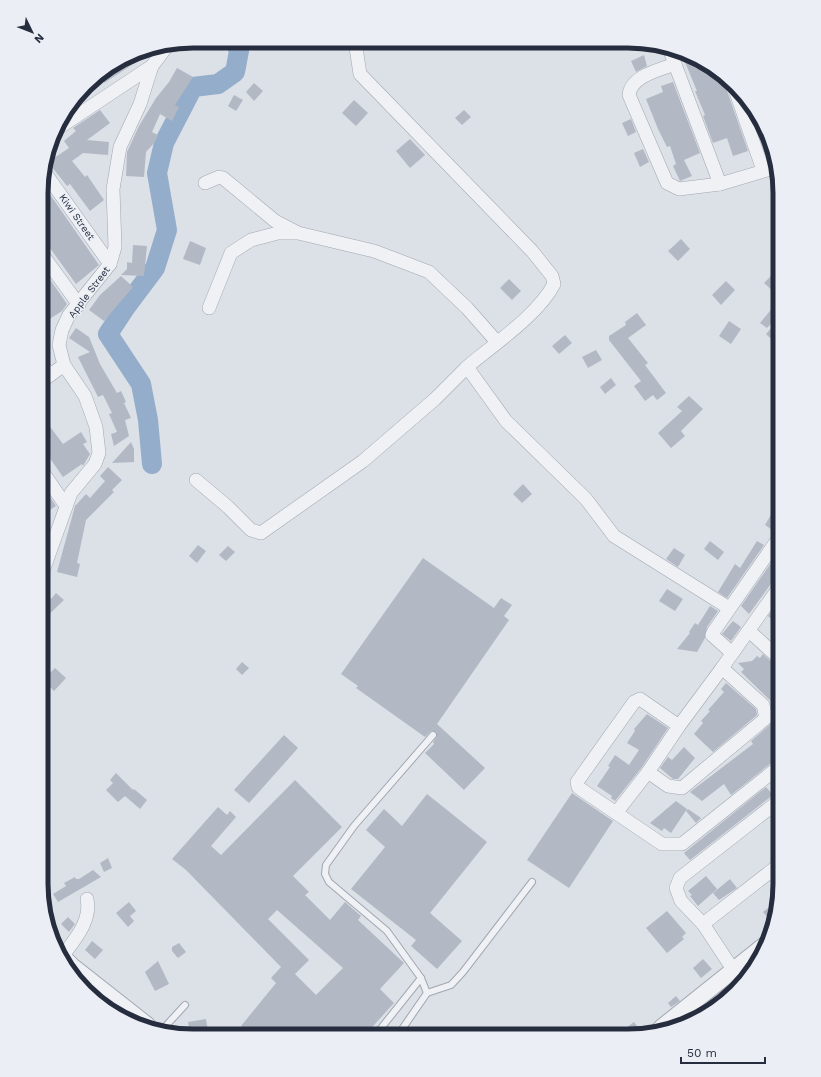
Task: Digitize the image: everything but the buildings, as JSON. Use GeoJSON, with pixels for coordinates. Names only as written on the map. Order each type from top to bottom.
{"type":"FeatureCollection","features":[{"type":"Feature","properties":{"kind":"street"},"geometry":{"type":"LineString","coordinates":[[196,480],[228,507],[251,530],[261,533],[363,461],[434,399],[467,367],[497,342],[548,295],[554,284],[552,276],[527,246],[360,74],[356,48]]}},
{"type":"Feature","properties":{"kind":"street","name":"Apple Street"},"geometry":{"type":"LineString","coordinates":[[48,557],[71,493],[96,464],[99,453],[96,427],[85,396],[64,366],[59,345],[62,330],[69,315],[79,305],[110,264],[115,246],[113,189],[115,168],[120,147],[140,104],[152,66],[163,51]]}},
{"type":"Feature","properties":{"kind":"street"},"geometry":{"type":"LineString","coordinates":[[671,55],[720,184]]}},
{"type":"Feature","properties":{"kind":"street"},"geometry":{"type":"LineString","coordinates":[[675,64],[635,81],[630,87],[629,95],[666,183],[679,189],[720,184],[768,169],[738,99]]}},
{"type":"Feature","properties":{"kind":"street"},"geometry":{"type":"LineString","coordinates":[[66,123],[152,66]]}},
{"type":"Feature","properties":{"kind":"street","name":"Kiwi Street"},"geometry":{"type":"LineString","coordinates":[[49,177],[110,264]]}},
{"type":"Feature","properties":{"kind":"street"},"geometry":{"type":"LineString","coordinates":[[205,183],[219,177],[223,178],[275,221],[298,233]]}},
{"type":"Feature","properties":{"kind":"street"},"geometry":{"type":"LineString","coordinates":[[208,308],[231,253],[250,240],[278,233],[298,233],[374,251],[429,272],[467,308],[497,342]]}},
{"type":"Feature","properties":{"kind":"street"},"geometry":{"type":"LineString","coordinates":[[48,262],[79,305]]}},
{"type":"Feature","properties":{"kind":"street"},"geometry":{"type":"LineString","coordinates":[[48,377],[64,366]]}},
{"type":"Feature","properties":{"kind":"street"},"geometry":{"type":"LineString","coordinates":[[467,367],[506,421],[586,499],[614,536],[729,608]]}},
{"type":"Feature","properties":{"kind":"street"},"geometry":{"type":"LineString","coordinates":[[48,480],[66,506]]}},
{"type":"Feature","properties":{"kind":"street"},"geometry":{"type":"LineString","coordinates":[[732,653],[712,635],[729,608],[773,546]]}},
{"type":"Feature","properties":{"kind":"street"},"geometry":{"type":"LineString","coordinates":[[616,813],[648,772],[679,726],[773,599]]}},
{"type":"Feature","properties":{"kind":"street"},"geometry":{"type":"LineString","coordinates":[[749,631],[773,653]]}},
{"type":"Feature","properties":{"kind":"street"},"geometry":{"type":"LineString","coordinates":[[648,772],[668,786],[682,788],[766,718],[763,705],[722,668]]}},
{"type":"Feature","properties":{"kind":"street"},"geometry":{"type":"LineString","coordinates":[[679,726],[647,703],[640,700],[634,702],[577,782],[578,787],[662,844],[682,844],[773,772]]}},
{"type":"Feature","properties":{"kind":"street"},"geometry":{"type":"LineString","coordinates":[[737,977],[703,924],[681,901],[676,888],[680,878],[773,805]]}},
{"type":"Feature","properties":{"kind":"street"},"geometry":{"type":"LineString","coordinates":[[703,924],[773,869]]}},
{"type":"Feature","properties":{"kind":"street"},"geometry":{"type":"LineString","coordinates":[[67,957],[86,920],[89,908],[87,899]]}},
{"type":"Feature","properties":{"kind":"street"},"geometry":{"type":"LineString","coordinates":[[668,1023],[737,977],[752,960]]}},
{"type":"Feature","properties":{"kind":"street"},"geometry":{"type":"LineString","coordinates":[[76,969],[138,1018]]}},
{"type":"Feature","properties":{"kind":"lane"},"geometry":{"type":"LineString","coordinates":[[427,993],[421,978],[387,931],[328,882],[325,874],[326,865],[354,826],[433,735]]}},
{"type":"Feature","properties":{"kind":"lane"},"geometry":{"type":"LineString","coordinates":[[402,1029],[427,993],[451,985],[463,972],[532,882]]}},
{"type":"Feature","properties":{"kind":"lane"},"geometry":{"type":"LineString","coordinates":[[380,1029],[421,978]]}},
{"type":"Feature","properties":{"kind":"lane"},"geometry":{"type":"LineString","coordinates":[[166,1026],[186,1005]]}},
{"type":"Feature","properties":{"kind":"waterway"},"geometry":{"type":"LineString","coordinates":[[152,464],[148,420],[141,384],[108,334],[125,308],[155,268],[167,230],[157,173],[164,143],[193,87],[218,84],[235,72],[239,51],[238,48]]}}]}
